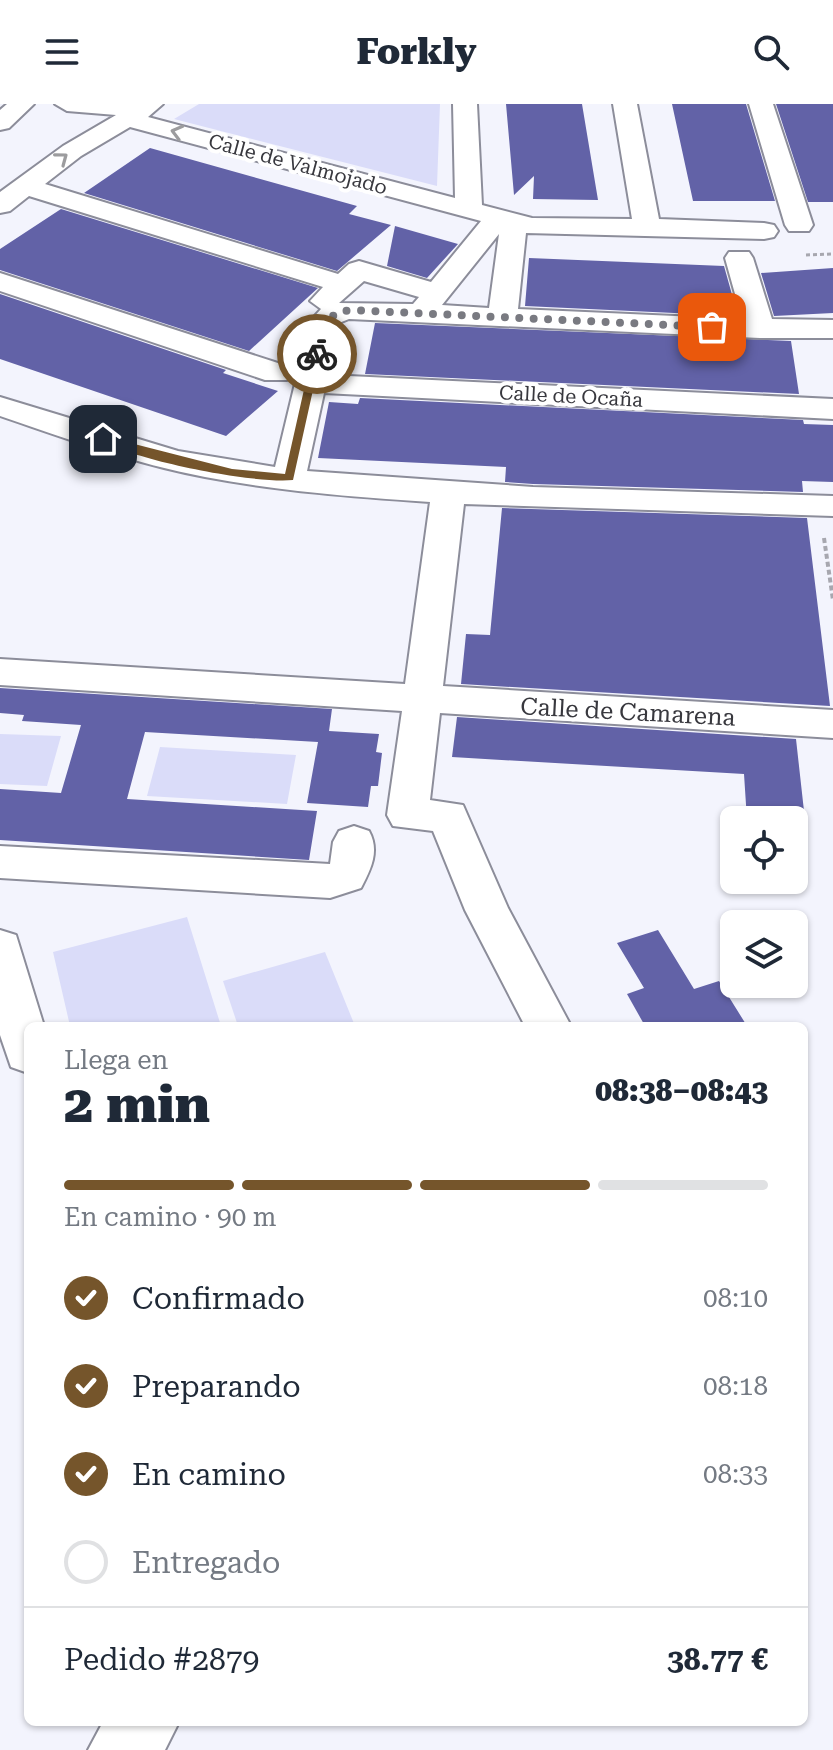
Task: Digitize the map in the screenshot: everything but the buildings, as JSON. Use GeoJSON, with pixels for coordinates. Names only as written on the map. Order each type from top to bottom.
{"type":"FeatureCollection","features":[{"type":"Feature","properties":{"kind":"street"},"geometry":{"type":"LineString","coordinates":[[0,123],[21,104],[39,104]]}},
{"type":"Feature","properties":{"kind":"street","name":"Calle de Valmojado"},"geometry":{"type":"LineString","coordinates":[[67,104],[126,109],[531,226],[764,231]]}},
{"type":"Feature","properties":{"kind":"street"},"geometry":{"type":"LineString","coordinates":[[465,104],[469,209]]}},
{"type":"Feature","properties":{"kind":"street"},"geometry":{"type":"LineString","coordinates":[[625,104],[647,227]]}},
{"type":"Feature","properties":{"kind":"street"},"geometry":{"type":"LineString","coordinates":[[761,104],[799,225]]}},
{"type":"Feature","properties":{"kind":"street"},"geometry":{"type":"LineString","coordinates":[[36,147],[126,109]]}},
{"type":"Feature","properties":{"kind":"street"},"geometry":{"type":"LineString","coordinates":[[0,205],[126,109]]}},
{"type":"Feature","properties":{"kind":"street"},"geometry":{"type":"LineString","coordinates":[[25,186],[342,284]]}},
{"type":"Feature","properties":{"kind":"street"},"geometry":{"type":"LineString","coordinates":[[289,477],[325,321],[332,314],[349,310],[429,302],[506,219]]}},
{"type":"Feature","properties":{"kind":"street"},"geometry":{"type":"LineString","coordinates":[[503,316],[506,219]]}},
{"type":"Feature","properties":{"kind":"street"},"geometry":{"type":"LineString","coordinates":[[739,258],[751,329]]}},
{"type":"Feature","properties":{"kind":"street"},"geometry":{"type":"LineString","coordinates":[[332,314],[322,304],[359,270],[429,302],[503,316],[826,330],[833,357]]}},
{"type":"Feature","properties":{"kind":"street"},"geometry":{"type":"LineString","coordinates":[[0,282],[276,373]]}},
{"type":"Feature","properties":{"kind":"street","name":"Calle de Ocaña"},"geometry":{"type":"LineString","coordinates":[[309,383],[833,409]]}},
{"type":"Feature","properties":{"kind":"street"},"geometry":{"type":"LineString","coordinates":[[0,406],[169,459],[232,472],[448,493],[828,516]]}},
{"type":"Feature","properties":{"kind":"street"},"geometry":{"type":"LineString","coordinates":[[448,493],[408,815],[448,816],[487,910],[546,1022]]}},
{"type":"Feature","properties":{"kind":"street","name":"Calle de Camarena"},"geometry":{"type":"LineString","coordinates":[[0,672],[833,724]]}},
{"type":"Feature","properties":{"kind":"street"},"geometry":{"type":"LineString","coordinates":[[0,862],[330,881],[346,876],[354,842]]}},
{"type":"Feature","properties":{"kind":"street"},"geometry":{"type":"LineString","coordinates":[[0,948],[24,1038]]}},
{"type":"Feature","properties":{"kind":"street"},"geometry":{"type":"LineString","coordinates":[[120,1750],[144,1726]]}},
{"type":"Feature","properties":{"kind":"path"},"geometry":{"type":"LineString","coordinates":[[828,516],[833,600]]}},
{"type":"Feature","properties":{"kind":"shaded area"},"geometry":{"type":"Polygon","coordinates":[[[199,104],[440,104],[437,186],[174,119],[199,104]]]}},
{"type":"Feature","properties":{"kind":"shaded area"},"geometry":{"type":"Polygon","coordinates":[[[0,734],[61,736],[47,786],[0,784],[0,734]]]}},
{"type":"Feature","properties":{"kind":"shaded area"},"geometry":{"type":"Polygon","coordinates":[[[160,747],[296,755],[287,804],[147,796],[160,747]]]}},
{"type":"Feature","properties":{"kind":"shaded area"},"geometry":{"type":"Polygon","coordinates":[[[187,917],[220,1022],[69,1022],[53,952],[187,917]]]}},
{"type":"Feature","properties":{"kind":"shaded area"},"geometry":{"type":"Polygon","coordinates":[[[325,952],[353,1022],[237,1022],[223,981],[325,952]]]}},
{"type":"Feature","properties":{"kind":"way so far"},"geometry":{"type":"LineString","coordinates":[[317,354],[325,321],[332,314],[349,310],[712,327]]}},
{"type":"Feature","properties":{"kind":"route"},"geometry":{"type":"LineString","coordinates":[[103,439],[169,459],[232,472],[289,477],[317,354]]}}]}
